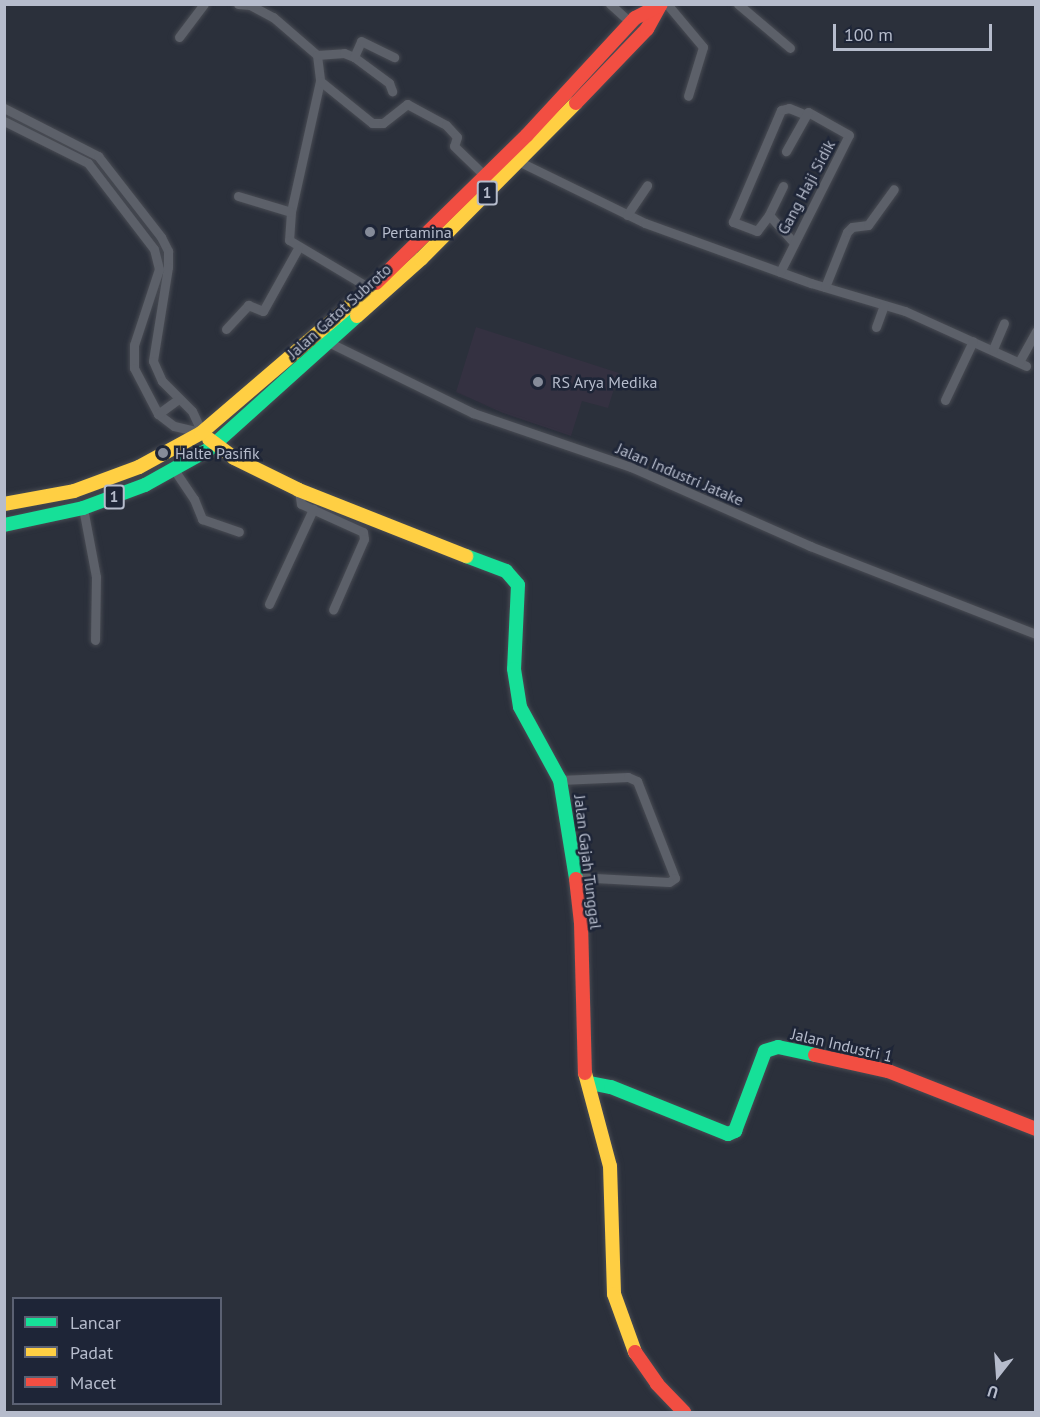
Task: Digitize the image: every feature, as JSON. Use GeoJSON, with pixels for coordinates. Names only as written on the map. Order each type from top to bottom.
{"type":"FeatureCollection","features":[{"type":"Feature","properties":{"kind":"main road","name":"Jalan Gatot Subroto"},"geometry":{"type":"LineString","coordinates":[[4,525],[83,508],[175,471],[214,445],[329,343],[484,175],[527,135],[631,23],[660,5]]}},
{"type":"Feature","properties":{"kind":"main road","name":"Jalan Gatot Subroto"},"geometry":{"type":"LineString","coordinates":[[4,504],[82,488],[139,467],[202,432],[318,333],[376,293],[520,162],[647,29],[660,5]]}},
{"type":"Feature","properties":{"kind":"main road","name":"Jalan Gajah Tunggal"},"geometry":{"type":"LineString","coordinates":[[202,432],[214,445],[299,490],[377,524],[506,572],[514,578],[519,606],[514,669],[520,707],[560,780],[576,877],[584,1070],[590,1083],[611,1175],[611,1250],[620,1316],[636,1354],[657,1384],[684,1413]]}},
{"type":"Feature","properties":{"kind":"main road","name":"Jalan Industri 1"},"geometry":{"type":"LineString","coordinates":[[590,1083],[611,1087],[728,1134],[735,1131],[765,1051],[778,1047],[888,1071],[1035,1129]]}},
{"type":"Feature","properties":{"kind":"street"},"geometry":{"type":"LineString","coordinates":[[178,37],[204,4]]}},
{"type":"Feature","properties":{"kind":"street"},"geometry":{"type":"LineString","coordinates":[[238,4],[250,5],[290,28],[317,55],[320,81],[291,212],[288,238],[298,248],[376,293]]}},
{"type":"Feature","properties":{"kind":"street"},"geometry":{"type":"LineString","coordinates":[[610,4],[631,23]]}},
{"type":"Feature","properties":{"kind":"street"},"geometry":{"type":"LineString","coordinates":[[667,4],[703,47],[688,96]]}},
{"type":"Feature","properties":{"kind":"street"},"geometry":{"type":"LineString","coordinates":[[738,4],[790,48]]}},
{"type":"Feature","properties":{"kind":"street"},"geometry":{"type":"LineString","coordinates":[[354,57],[361,41],[394,57]]}},
{"type":"Feature","properties":{"kind":"street"},"geometry":{"type":"LineString","coordinates":[[317,55],[354,57],[389,83],[392,91]]}},
{"type":"Feature","properties":{"kind":"street"},"geometry":{"type":"LineString","coordinates":[[320,81],[372,123],[383,123],[407,104],[446,125],[457,137],[454,146],[484,175]]}},
{"type":"Feature","properties":{"kind":"street"},"geometry":{"type":"LineString","coordinates":[[4,108],[98,156],[168,250],[153,361],[162,381],[192,411],[202,432]]}},
{"type":"Feature","properties":{"kind":"street"},"geometry":{"type":"LineString","coordinates":[[783,186],[769,216],[757,231],[733,222],[781,110],[789,108],[806,115]]}},
{"type":"Feature","properties":{"kind":"street","name":"Gang Haji Sidik"},"geometry":{"type":"LineString","coordinates":[[780,272],[793,242],[850,137],[813,112],[806,115],[786,151]]}},
{"type":"Feature","properties":{"kind":"street"},"geometry":{"type":"LineString","coordinates":[[4,121],[88,163],[154,249],[157,258],[155,285],[134,345],[134,368],[158,414],[174,426],[202,432]]}},
{"type":"Feature","properties":{"kind":"street"},"geometry":{"type":"LineString","coordinates":[[88,163],[98,156]]}},
{"type":"Feature","properties":{"kind":"street"},"geometry":{"type":"LineString","coordinates":[[520,162],[627,215],[780,272],[884,305],[993,349],[1022,364],[1035,331]]}},
{"type":"Feature","properties":{"kind":"street"},"geometry":{"type":"LineString","coordinates":[[627,215],[647,185]]}},
{"type":"Feature","properties":{"kind":"street"},"geometry":{"type":"LineString","coordinates":[[825,287],[847,232],[852,227],[868,225],[894,189]]}},
{"type":"Feature","properties":{"kind":"street"},"geometry":{"type":"LineString","coordinates":[[238,196],[291,212]]}},
{"type":"Feature","properties":{"kind":"street"},"geometry":{"type":"LineString","coordinates":[[769,216],[793,242]]}},
{"type":"Feature","properties":{"kind":"street"},"geometry":{"type":"LineString","coordinates":[[226,329],[248,305],[263,310],[298,248]]}},
{"type":"Feature","properties":{"kind":"street"},"geometry":{"type":"LineString","coordinates":[[876,327],[884,305]]}},
{"type":"Feature","properties":{"kind":"street"},"geometry":{"type":"LineString","coordinates":[[993,349],[1004,323]]}},
{"type":"Feature","properties":{"kind":"street","name":"Jalan Industri Jatake"},"geometry":{"type":"LineString","coordinates":[[318,333],[329,343],[473,412],[631,467],[810,546],[1035,634]]}},
{"type":"Feature","properties":{"kind":"street"},"geometry":{"type":"LineString","coordinates":[[945,400],[973,341]]}},
{"type":"Feature","properties":{"kind":"street"},"geometry":{"type":"LineString","coordinates":[[158,414],[179,399]]}},
{"type":"Feature","properties":{"kind":"street"},"geometry":{"type":"LineString","coordinates":[[175,471],[194,499],[202,519],[239,532]]}},
{"type":"Feature","properties":{"kind":"street"},"geometry":{"type":"LineString","coordinates":[[299,490],[299,501],[361,530],[364,536],[333,610]]}},
{"type":"Feature","properties":{"kind":"street"},"geometry":{"type":"LineString","coordinates":[[83,508],[96,577],[95,640]]}},
{"type":"Feature","properties":{"kind":"street"},"geometry":{"type":"LineString","coordinates":[[269,604],[313,509]]}},
{"type":"Feature","properties":{"kind":"street"},"geometry":{"type":"LineString","coordinates":[[560,780],[628,777],[637,781],[675,878],[669,882],[576,877]]}},
{"type":"Feature","properties":{"kind":"shaded area","name":"RS Arya Medika"},"geometry":{"type":"Polygon","coordinates":[[[476,327],[619,373],[608,408],[582,401],[571,436],[503,413],[456,392],[476,327]]]}},
{"type":"Feature","properties":{"kind":"traffic: fast"},"geometry":{"type":"LineString","coordinates":[[4,525],[83,508],[145,485],[208,450],[357,316]]}},
{"type":"Feature","properties":{"kind":"traffic: fast"},"geometry":{"type":"LineString","coordinates":[[466,556],[506,571],[518,585],[514,669],[520,707],[560,780],[576,879]]}},
{"type":"Feature","properties":{"kind":"traffic: fast"},"geometry":{"type":"LineString","coordinates":[[590,1083],[611,1087],[728,1134],[735,1131],[765,1051],[778,1047],[815,1055]]}},
{"type":"Feature","properties":{"kind":"traffic: slow"},"geometry":{"type":"LineString","coordinates":[[357,316],[421,259],[576,103]]}},
{"type":"Feature","properties":{"kind":"traffic: slow"},"geometry":{"type":"LineString","coordinates":[[4,504],[74,491],[139,467],[201,433],[376,283]]}},
{"type":"Feature","properties":{"kind":"traffic: slow"},"geometry":{"type":"LineString","coordinates":[[209,439],[234,458],[299,490],[466,556]]}},
{"type":"Feature","properties":{"kind":"traffic: slow"},"geometry":{"type":"LineString","coordinates":[[585,1073],[610,1166],[614,1294],[635,1352]]}},
{"type":"Feature","properties":{"kind":"traffic: jam"},"geometry":{"type":"LineString","coordinates":[[576,103],[647,29],[661,4]]}},
{"type":"Feature","properties":{"kind":"traffic: jam"},"geometry":{"type":"LineString","coordinates":[[376,283],[527,135],[635,18],[660,5]]}},
{"type":"Feature","properties":{"kind":"traffic: jam"},"geometry":{"type":"LineString","coordinates":[[576,879],[581,923],[585,1073]]}},
{"type":"Feature","properties":{"kind":"traffic: jam"},"geometry":{"type":"LineString","coordinates":[[815,1055],[888,1071],[1036,1129]]}},
{"type":"Feature","properties":{"kind":"traffic: jam"},"geometry":{"type":"LineString","coordinates":[[635,1352],[657,1384],[684,1412]]}},
{"type":"Feature","properties":{"kind":"place","name":"Pertamina"},"geometry":{"type":"Point","coordinates":[370,232]}},
{"type":"Feature","properties":{"kind":"place","name":"RS Arya Medika"},"geometry":{"type":"Point","coordinates":[538,382]}},
{"type":"Feature","properties":{"kind":"place","name":"Halte Pasifik"},"geometry":{"type":"Point","coordinates":[163,453]}}]}
